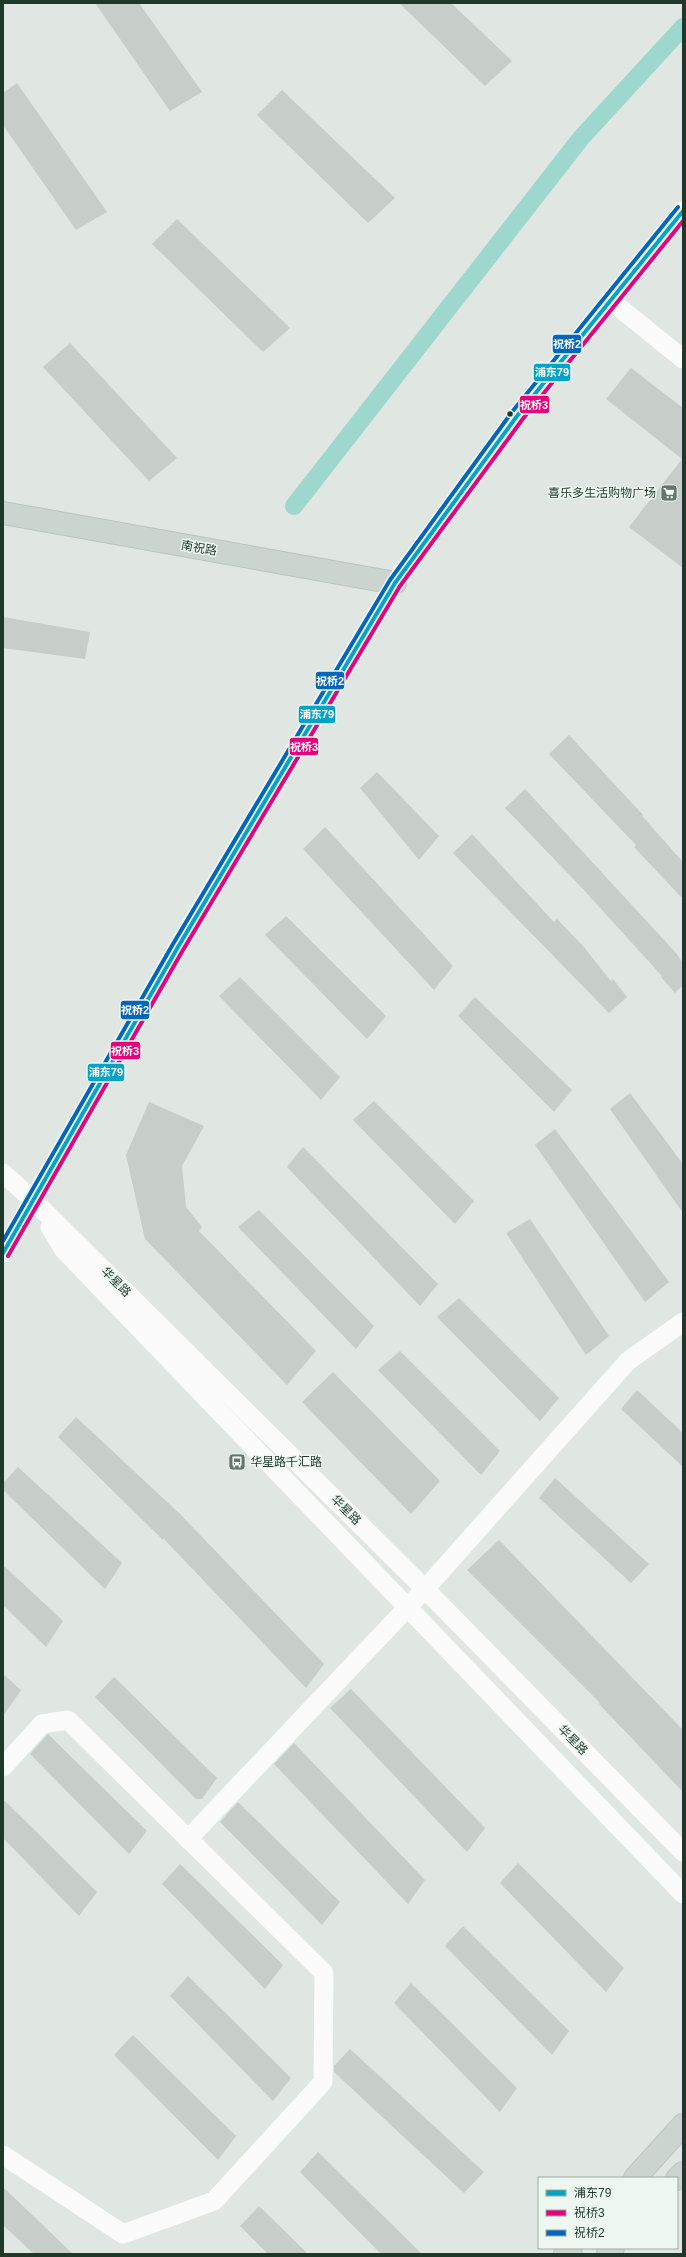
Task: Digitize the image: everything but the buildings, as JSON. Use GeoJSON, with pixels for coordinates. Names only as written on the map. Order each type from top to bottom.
{"type":"FeatureCollection","features":[{"type":"Feature","properties":{"kind":"main road","name":"南祝路"},"geometry":{"type":"LineString","coordinates":[[3,513],[395,583]]}},
{"type":"Feature","properties":{"kind":"main road"},"geometry":{"type":"LineString","coordinates":[[635,2177],[683,2125]]}},
{"type":"Feature","properties":{"kind":"street"},"geometry":{"type":"LineString","coordinates":[[3,1253],[178,947],[395,583],[517,416],[683,211]]}},
{"type":"Feature","properties":{"kind":"street"},"geometry":{"type":"LineString","coordinates":[[610,300],[683,359]]}},
{"type":"Feature","properties":{"kind":"street","name":"华星路"},"geometry":{"type":"LineString","coordinates":[[3,1173],[34,1201],[425,1589],[683,1852]]}},
{"type":"Feature","properties":{"kind":"street"},"geometry":{"type":"LineString","coordinates":[[34,1201],[64,1250],[409,1606],[683,1894]]}},
{"type":"Feature","properties":{"kind":"street"},"geometry":{"type":"LineString","coordinates":[[188,1839],[425,1589],[628,1361],[683,1322]]}},
{"type":"Feature","properties":{"kind":"street"},"geometry":{"type":"LineString","coordinates":[[3,1767],[42,1724],[68,1720],[324,1972],[323,2082],[214,2201],[122,2234],[3,2155]]}},
{"type":"Feature","properties":{"kind":"waterway"},"geometry":{"type":"LineString","coordinates":[[294,506],[581,138],[683,27]]}},
{"type":"Feature","properties":{"kind":"transit line","name":"祝桥2"},"geometry":{"type":"LineString","coordinates":[[3,1241],[173,944],[390,580],[512,412],[678,207]]}},
{"type":"Feature","properties":{"kind":"transit line","name":"浦东79"},"geometry":{"type":"LineString","coordinates":[[3,1253],[178,947],[395,583],[517,416],[683,211]]}},
{"type":"Feature","properties":{"kind":"transit line","name":"祝桥3"},"geometry":{"type":"LineString","coordinates":[[8,1256],[183,950],[400,586],[522,420],[683,221]]}},
{"type":"Feature","properties":{"kind":"place","name":"喜乐多生活购物广场"},"geometry":{"type":"Point","coordinates":[669,493]}},
{"type":"Feature","properties":{"kind":"place","name":"华星路千汇路"},"geometry":{"type":"Point","coordinates":[237,1462]}}]}
